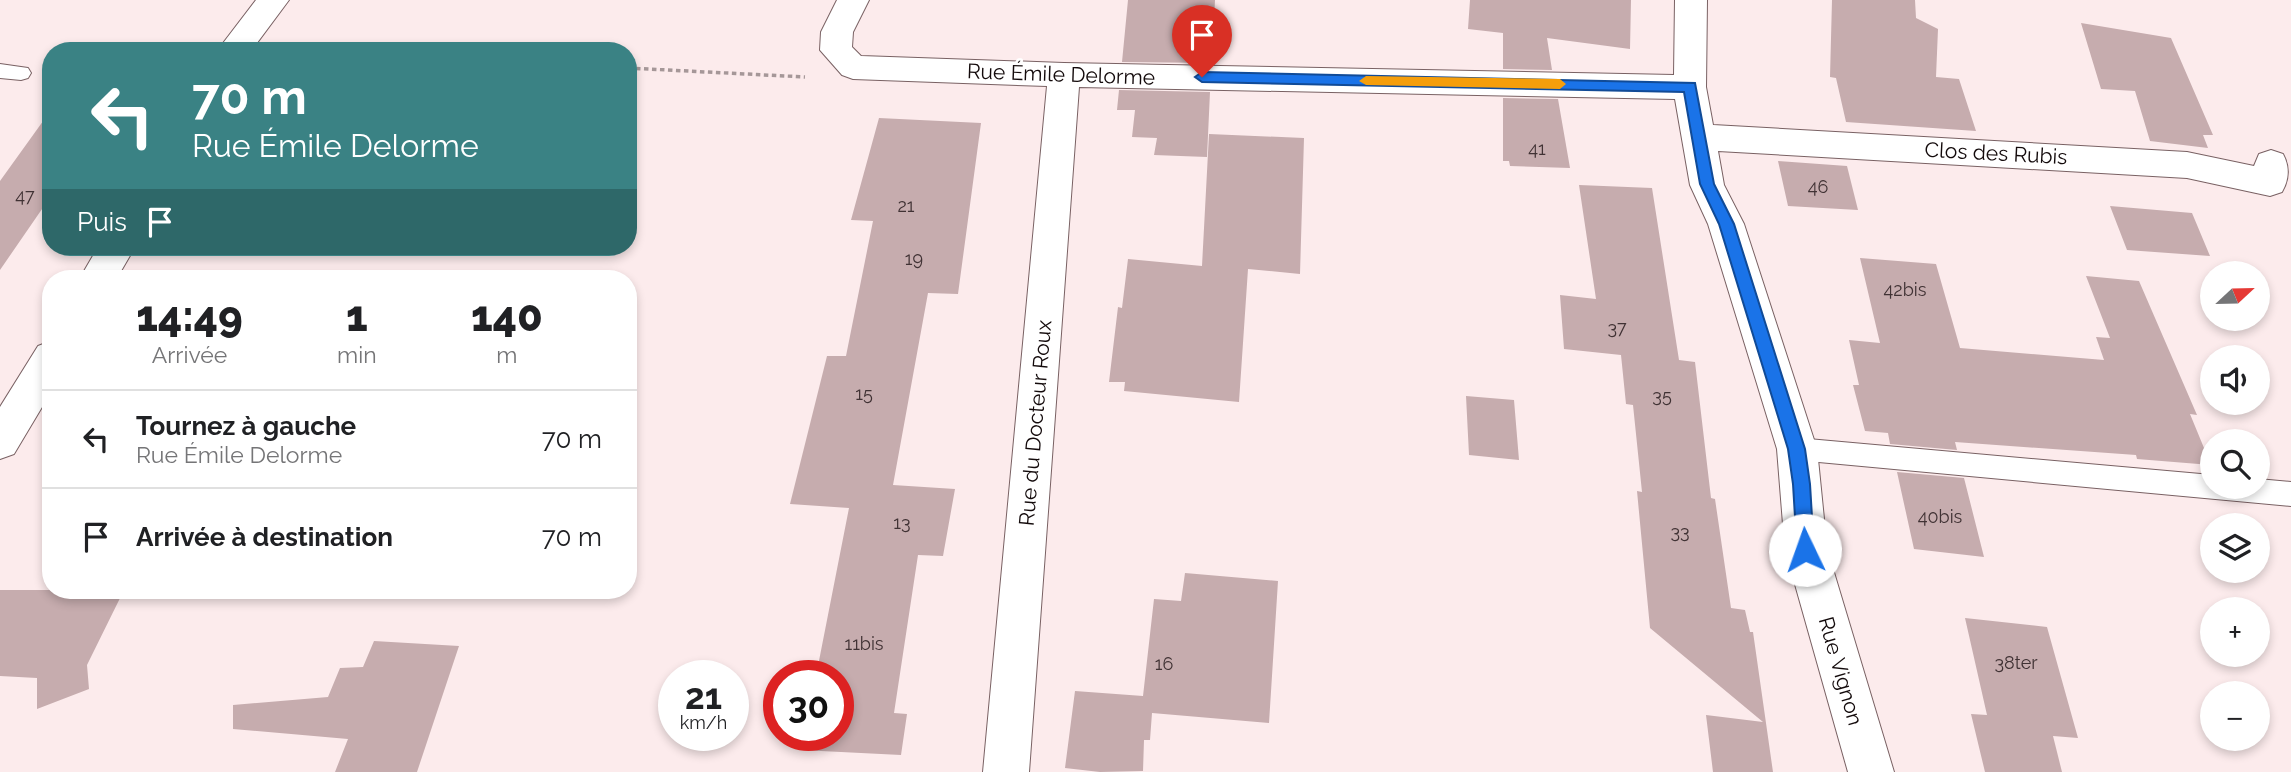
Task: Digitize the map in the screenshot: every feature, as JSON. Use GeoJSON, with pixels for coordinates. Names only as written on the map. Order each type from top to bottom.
{"type":"FeatureCollection","features":[{"type":"Feature","properties":{"kind":"street"},"geometry":{"type":"LineString","coordinates":[[240,42],[273,0]]}},
{"type":"Feature","properties":{"kind":"street"},"geometry":{"type":"LineString","coordinates":[[853,0],[837,32],[836,50],[853,67]]}},
{"type":"Feature","properties":{"kind":"street","name":"Rue Vignon"},"geometry":{"type":"LineString","coordinates":[[1691,0],[1690,87],[1707,184],[1727,224],[1797,449],[1802,484],[1805,550],[1871,772]]}},
{"type":"Feature","properties":{"kind":"street","name":"Rue Émile Delorme"},"geometry":{"type":"LineString","coordinates":[[853,67],[1064,75],[1690,87]]}},
{"type":"Feature","properties":{"kind":"street","name":"Rue du Docteur Roux"},"geometry":{"type":"LineString","coordinates":[[1006,772],[1064,75]]}},
{"type":"Feature","properties":{"kind":"street","name":"Clos des Rubis"},"geometry":{"type":"LineString","coordinates":[[1699,137],[2187,165],[2270,183],[2271,163]]}},
{"type":"Feature","properties":{"kind":"street"},"geometry":{"type":"LineString","coordinates":[[0,442],[42,373]]}},
{"type":"Feature","properties":{"kind":"lane"},"geometry":{"type":"LineString","coordinates":[[1797,449],[2291,494]]}},
{"type":"Feature","properties":{"kind":"path"},"geometry":{"type":"LineString","coordinates":[[637,68],[817,78],[853,67]]}},
{"type":"Feature","properties":{"kind":"building"},"geometry":{"type":"Polygon","coordinates":[[[1128,0],[1215,0],[1212,63],[1122,62],[1128,0]]]}},
{"type":"Feature","properties":{"kind":"building"},"geometry":{"type":"Polygon","coordinates":[[[1470,0],[1631,0],[1630,49],[1547,38],[1552,70],[1503,69],[1503,33],[1468,29],[1470,0]]]}},
{"type":"Feature","properties":{"kind":"building"},"geometry":{"type":"Polygon","coordinates":[[[1832,0],[1915,0],[1916,18],[1938,29],[1936,77],[1959,79],[1976,131],[1846,122],[1836,78],[1830,77],[1832,0]]]}},
{"type":"Feature","properties":{"kind":"building"},"geometry":{"type":"Polygon","coordinates":[[[2081,23],[2171,38],[2213,135],[2203,135],[2208,148],[2150,141],[2135,91],[2101,89],[2081,23]]]}},
{"type":"Feature","properties":{"kind":"building"},"geometry":{"type":"Polygon","coordinates":[[[1119,90],[1210,92],[1207,157],[1154,155],[1157,138],[1132,137],[1135,110],[1117,110],[1119,90]]]}},
{"type":"Feature","properties":{"kind":"building"},"geometry":{"type":"Polygon","coordinates":[[[1503,98],[1558,99],[1570,168],[1510,166],[1509,161],[1503,161],[1503,98]]]}},
{"type":"Feature","properties":{"kind":"building"},"geometry":{"type":"Polygon","coordinates":[[[879,118],[981,123],[958,294],[928,293],[893,485],[955,489],[943,556],[918,555],[894,713],[907,714],[901,755],[821,751],[854,751],[854,660],[819,660],[849,508],[790,504],[827,356],[846,356],[873,221],[851,220],[879,118]]]}},
{"type":"Feature","properties":{"kind":"building"},"geometry":{"type":"Polygon","coordinates":[[[42,123],[42,209],[0,270],[0,181],[42,123]]]}},
{"type":"Feature","properties":{"kind":"building"},"geometry":{"type":"Polygon","coordinates":[[[1209,134],[1304,138],[1300,274],[1248,269],[1239,402],[1124,391],[1125,382],[1109,382],[1118,307],[1122,308],[1128,259],[1202,266],[1209,134]]]}},
{"type":"Feature","properties":{"kind":"building"},"geometry":{"type":"Polygon","coordinates":[[[1778,161],[1847,166],[1858,210],[1788,206],[1778,161]]]}},
{"type":"Feature","properties":{"kind":"building"},"geometry":{"type":"Polygon","coordinates":[[[1579,185],[1652,188],[1679,360],[1695,362],[1711,498],[1715,499],[1731,608],[1745,610],[1750,632],[1753,632],[1773,772],[1713,772],[1706,715],[1763,722],[1650,628],[1637,491],[1642,492],[1633,405],[1626,404],[1621,355],[1564,349],[1560,295],[1596,299],[1579,185]]]}},
{"type":"Feature","properties":{"kind":"building"},"geometry":{"type":"Polygon","coordinates":[[[2110,206],[2192,213],[2210,256],[2127,250],[2110,206]]]}},
{"type":"Feature","properties":{"kind":"building"},"geometry":{"type":"Polygon","coordinates":[[[1860,258],[1936,264],[1960,348],[2104,360],[2096,337],[2110,338],[2086,276],[2139,281],[2197,415],[2190,414],[2200,438],[2200,464],[2137,459],[2136,455],[1955,442],[1957,450],[1890,444],[1888,433],[1865,431],[1853,385],[1859,385],[1849,340],[1880,343],[1860,258]]]}},
{"type":"Feature","properties":{"kind":"building"},"geometry":{"type":"Polygon","coordinates":[[[1466,396],[1514,400],[1519,460],[1469,455],[1466,396]]]}},
{"type":"Feature","properties":{"kind":"building"},"geometry":{"type":"Polygon","coordinates":[[[1897,472],[1964,478],[1984,557],[1914,549],[1897,472]]]}},
{"type":"Feature","properties":{"kind":"building"},"geometry":{"type":"Polygon","coordinates":[[[1185,573],[1278,581],[1269,723],[1152,713],[1150,740],[1144,740],[1143,771],[1100,772],[1065,768],[1075,691],[1143,696],[1154,599],[1181,601],[1185,573]]]}},
{"type":"Feature","properties":{"kind":"building"},"geometry":{"type":"Polygon","coordinates":[[[0,590],[42,590],[42,599],[120,599],[87,665],[89,689],[37,709],[37,678],[0,676],[0,590]]]}},
{"type":"Feature","properties":{"kind":"building"},"geometry":{"type":"Polygon","coordinates":[[[1965,618],[2047,627],[2078,738],[2053,736],[2062,772],[1985,772],[1971,714],[1987,715],[1965,618]]]}},
{"type":"Feature","properties":{"kind":"building"},"geometry":{"type":"Polygon","coordinates":[[[374,641],[459,646],[417,772],[335,772],[348,739],[233,729],[233,705],[328,697],[340,668],[363,667],[374,641]]]}},
{"type":"Feature","properties":{"kind":"slow traffic"},"geometry":{"type":"LineString","coordinates":[[1366,81],[1560,84]]}},
{"type":"Feature","properties":{"kind":"route"},"geometry":{"type":"LineString","coordinates":[[1202,77],[1690,87],[1707,184],[1727,224],[1797,449],[1802,484],[1805,550]]}}]}
